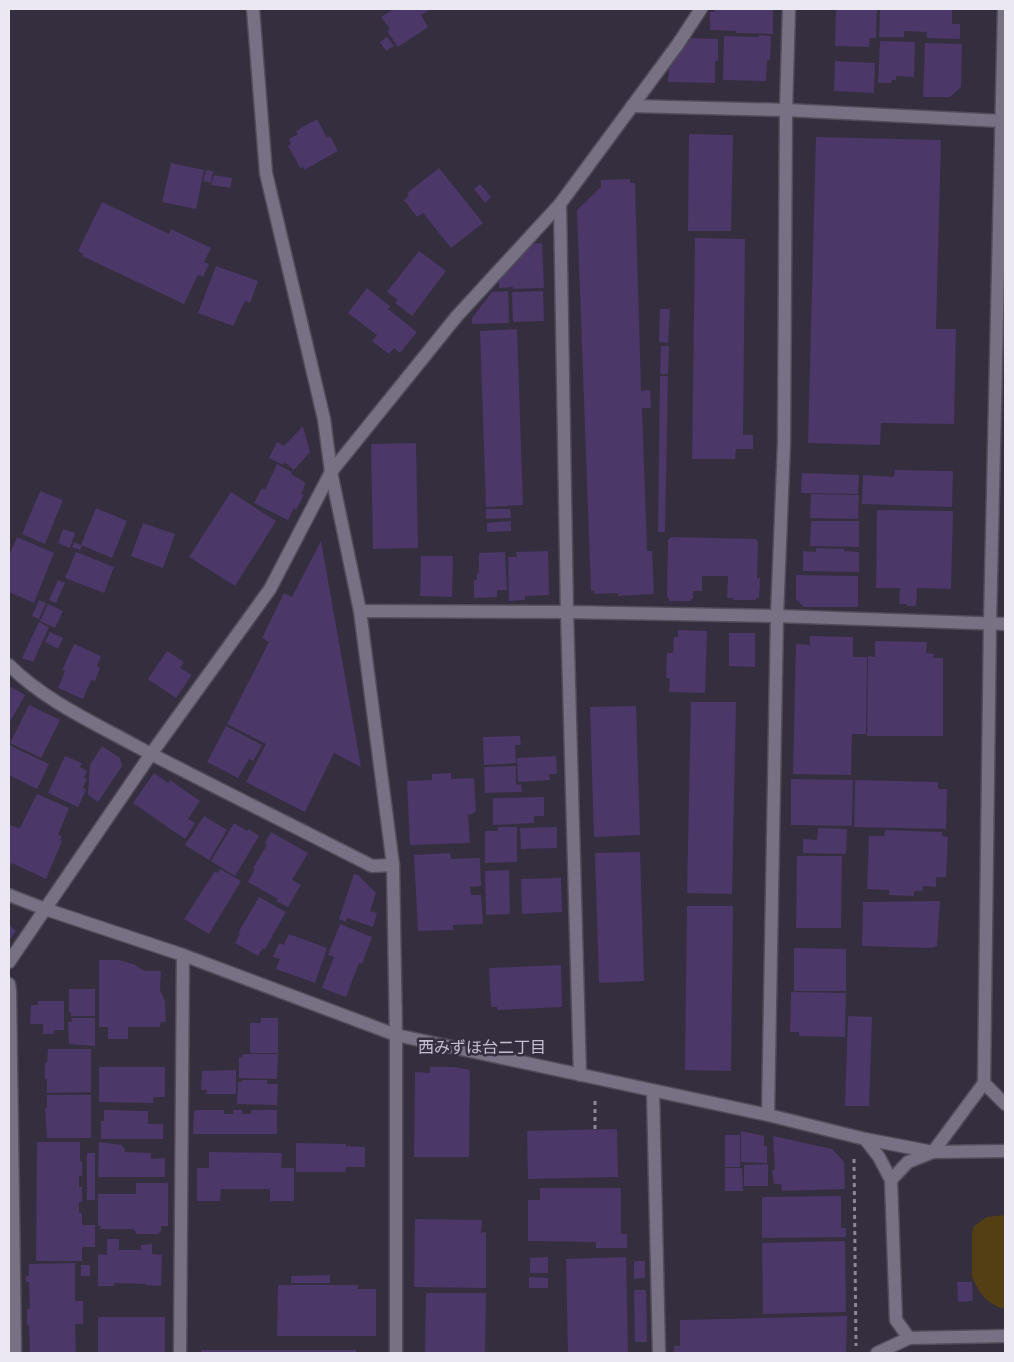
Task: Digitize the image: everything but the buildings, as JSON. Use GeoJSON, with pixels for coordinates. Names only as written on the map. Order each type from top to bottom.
{"type":"FeatureCollection","features":[{"type":"Feature","properties":{"kind":"street"},"geometry":{"type":"LineString","coordinates":[[253,9],[266,173],[324,419],[331,472],[360,611],[393,865],[396,1035],[396,1353]]}},
{"type":"Feature","properties":{"kind":"street"},"geometry":{"type":"LineString","coordinates":[[9,962],[151,754],[270,589],[331,472],[457,316],[560,204],[678,44],[701,9]]}},
{"type":"Feature","properties":{"kind":"street"},"geometry":{"type":"LineString","coordinates":[[768,1115],[776,616],[784,443],[786,110],[789,9]]}},
{"type":"Feature","properties":{"kind":"street"},"geometry":{"type":"LineString","coordinates":[[891,1180],[908,1162],[933,1152],[984,1083],[990,623],[1004,121],[1004,9]]}},
{"type":"Feature","properties":{"kind":"street"},"geometry":{"type":"LineString","coordinates":[[632,106],[786,110],[1004,121]]}},
{"type":"Feature","properties":{"kind":"street"},"geometry":{"type":"LineString","coordinates":[[560,204],[567,612],[580,1074]]}},
{"type":"Feature","properties":{"kind":"street"},"geometry":{"type":"LineString","coordinates":[[360,611],[776,616],[1005,624]]}},
{"type":"Feature","properties":{"kind":"street"},"geometry":{"type":"LineString","coordinates":[[9,665],[20,676],[69,710],[151,754],[372,866],[393,865]]}},
{"type":"Feature","properties":{"kind":"street"},"geometry":{"type":"LineString","coordinates":[[9,895],[45,909],[183,954],[396,1035],[768,1115],[865,1139],[933,1152],[1005,1151]]}},
{"type":"Feature","properties":{"kind":"street"},"geometry":{"type":"LineString","coordinates":[[180,1353],[183,954]]}},
{"type":"Feature","properties":{"kind":"street"},"geometry":{"type":"LineString","coordinates":[[9,984],[11,1010],[16,1353]]}},
{"type":"Feature","properties":{"kind":"street"},"geometry":{"type":"LineString","coordinates":[[984,1083],[1005,1104]]}},
{"type":"Feature","properties":{"kind":"street"},"geometry":{"type":"LineString","coordinates":[[653,1091],[659,1353]]}},
{"type":"Feature","properties":{"kind":"street"},"geometry":{"type":"LineString","coordinates":[[865,1139],[879,1157],[891,1180],[896,1320],[909,1338]]}},
{"type":"Feature","properties":{"kind":"street"},"geometry":{"type":"LineString","coordinates":[[877,1353],[909,1338],[1005,1336]]}},
{"type":"Feature","properties":{"kind":"path"},"geometry":{"type":"LineString","coordinates":[[595,1092],[595,1129]]}},
{"type":"Feature","properties":{"kind":"path"},"geometry":{"type":"LineString","coordinates":[[854,1159],[856,1346]]}},
{"type":"Feature","properties":{"kind":"shaded area"},"geometry":{"type":"Polygon","coordinates":[[[1005,1215],[1005,1309],[994,1305],[984,1297],[974,1282],[972,1276],[972,1233],[974,1226],[987,1217],[1005,1215]]]}},
{"type":"Feature","properties":{"kind":"district","name":"西みずほ台二丁目"},"geometry":{"type":"Point","coordinates":[482,1047]}}]}
